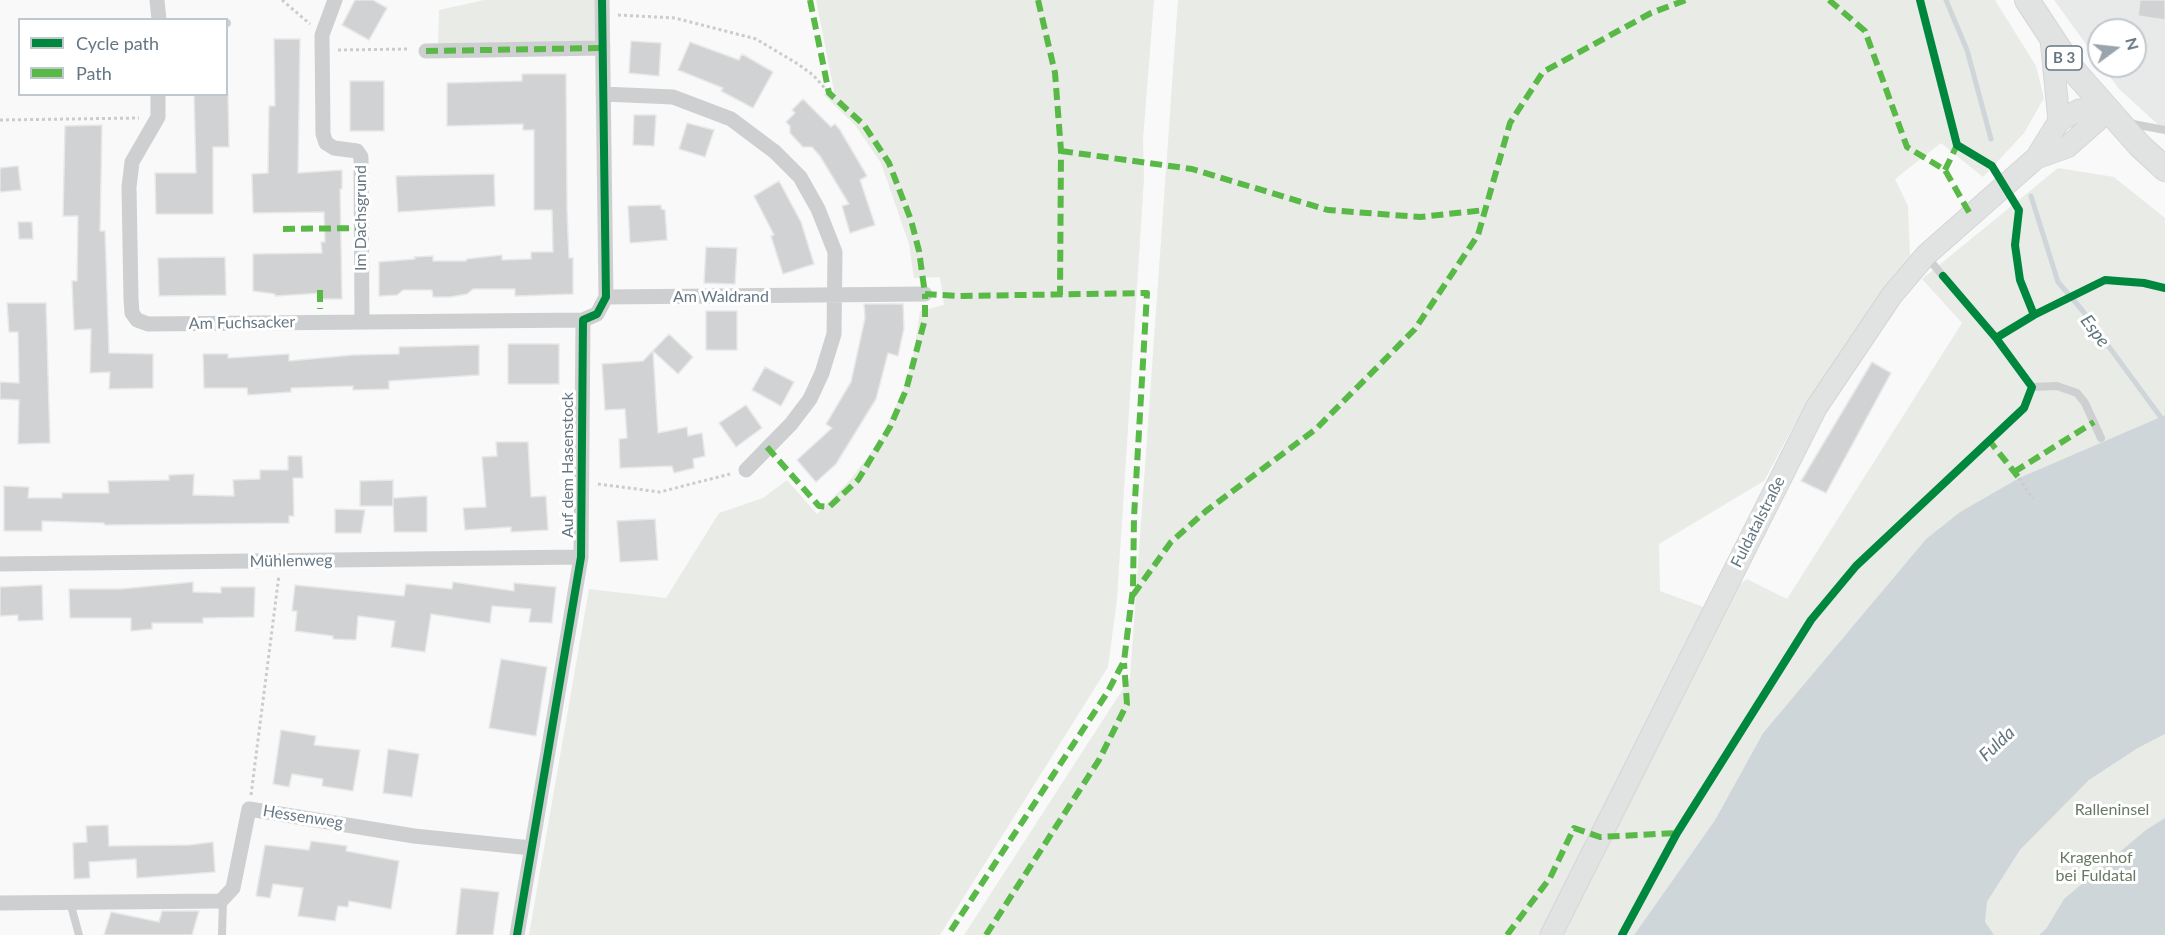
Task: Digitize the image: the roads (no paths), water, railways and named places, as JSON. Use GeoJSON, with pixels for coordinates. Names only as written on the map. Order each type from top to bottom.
{"type":"FeatureCollection","features":[{"type":"Feature","properties":{"kind":"main road","name":"B 3"},"geometry":{"type":"LineString","coordinates":[[2026,0],[2050,39],[2073,70],[2165,169]]}},
{"type":"Feature","properties":{"kind":"main road"},"geometry":{"type":"LineString","coordinates":[[2050,39],[2059,121],[2079,110],[2113,115]]}},
{"type":"Feature","properties":{"kind":"main road","name":"Fuldatalstraße"},"geometry":{"type":"LineString","coordinates":[[2036,158],[2067,147],[2113,115]]}},
{"type":"Feature","properties":{"kind":"main road","name":"Fuldatalstraße"},"geometry":{"type":"LineString","coordinates":[[1551,935],[1816,408],[1892,296],[1926,255],[2036,158],[2059,121]]}},
{"type":"Feature","properties":{"kind":"street"},"geometry":{"type":"LineString","coordinates":[[157,0],[159,18]]}},
{"type":"Feature","properties":{"kind":"street","name":"Im Dachsgrund"},"geometry":{"type":"LineString","coordinates":[[335,0],[322,42],[322,115],[326,143],[334,148],[357,151],[361,157],[362,321]]}},
{"type":"Feature","properties":{"kind":"street"},"geometry":{"type":"LineString","coordinates":[[583,320],[597,314],[606,297],[603,8]]}},
{"type":"Feature","properties":{"kind":"street"},"geometry":{"type":"LineString","coordinates":[[426,51],[603,48]]}},
{"type":"Feature","properties":{"kind":"street"},"geometry":{"type":"LineString","coordinates":[[603,94],[673,97],[731,119],[775,152],[800,177],[818,209],[835,252],[834,334],[822,373],[810,399],[790,424],[746,470]]}},
{"type":"Feature","properties":{"kind":"street","name":"Am Fuchsacker"},"geometry":{"type":"LineString","coordinates":[[158,96],[158,117],[132,162],[130,176],[131,299],[132,313],[137,320],[148,324],[583,320]]}},
{"type":"Feature","properties":{"kind":"street","name":"Am Waldrand"},"geometry":{"type":"LineString","coordinates":[[606,297],[925,294]]}},
{"type":"Feature","properties":{"kind":"street","name":"Auf dem Hasenstock"},"geometry":{"type":"LineString","coordinates":[[517,935],[582,557],[583,320]]}},
{"type":"Feature","properties":{"kind":"street","name":"Mühlenweg"},"geometry":{"type":"LineString","coordinates":[[0,564],[582,557]]}},
{"type":"Feature","properties":{"kind":"street","name":"Hessenweg"},"geometry":{"type":"LineString","coordinates":[[224,898],[233,888],[249,808],[414,836],[531,848]]}},
{"type":"Feature","properties":{"kind":"street"},"geometry":{"type":"LineString","coordinates":[[0,903],[221,901],[224,898]]}},
{"type":"Feature","properties":{"kind":"lane"},"geometry":{"type":"LineString","coordinates":[[2113,115],[2165,130]]}},
{"type":"Feature","properties":{"kind":"lane"},"geometry":{"type":"LineString","coordinates":[[1926,255],[1943,276]]}},
{"type":"Feature","properties":{"kind":"lane"},"geometry":{"type":"LineString","coordinates":[[2032,387],[2056,386],[2077,393],[2102,438]]}},
{"type":"Feature","properties":{"kind":"lane"},"geometry":{"type":"LineString","coordinates":[[222,935],[224,898]]}},
{"type":"Feature","properties":{"kind":"lane"},"geometry":{"type":"LineString","coordinates":[[70,902],[79,935]]}},
{"type":"Feature","properties":{"kind":"water","name":"Fulda"},"geometry":{"type":"Polygon","coordinates":[[[2165,415],[2165,734],[2138,748],[2089,780],[2020,850],[1987,902],[1985,922],[1994,935],[1634,935],[1715,820],[1763,733],[1926,539],[1960,512],[2019,478],[2165,415]]]}},
{"type":"Feature","properties":{"kind":"water"},"geometry":{"type":"Polygon","coordinates":[[[2165,818],[2165,935],[2039,935],[2046,929],[2064,899],[2146,830],[2165,818]]]}},
{"type":"Feature","properties":{"kind":"waterway","name":"Espe"},"geometry":{"type":"LineString","coordinates":[[1946,0],[1967,50],[1991,139]]}},
{"type":"Feature","properties":{"kind":"waterway","name":"Espe"},"geometry":{"type":"LineString","coordinates":[[2031,196],[2058,282],[2082,310],[2165,423]]}},
{"type":"Feature","properties":{"kind":"park label","name":"Ralleninsel"},"geometry":{"type":"Point","coordinates":[2112,810]}},
{"type":"Feature","properties":{"kind":"park label","name":"Kragenhof bei Fuldatal"},"geometry":{"type":"Point","coordinates":[2096,867]}}]}
